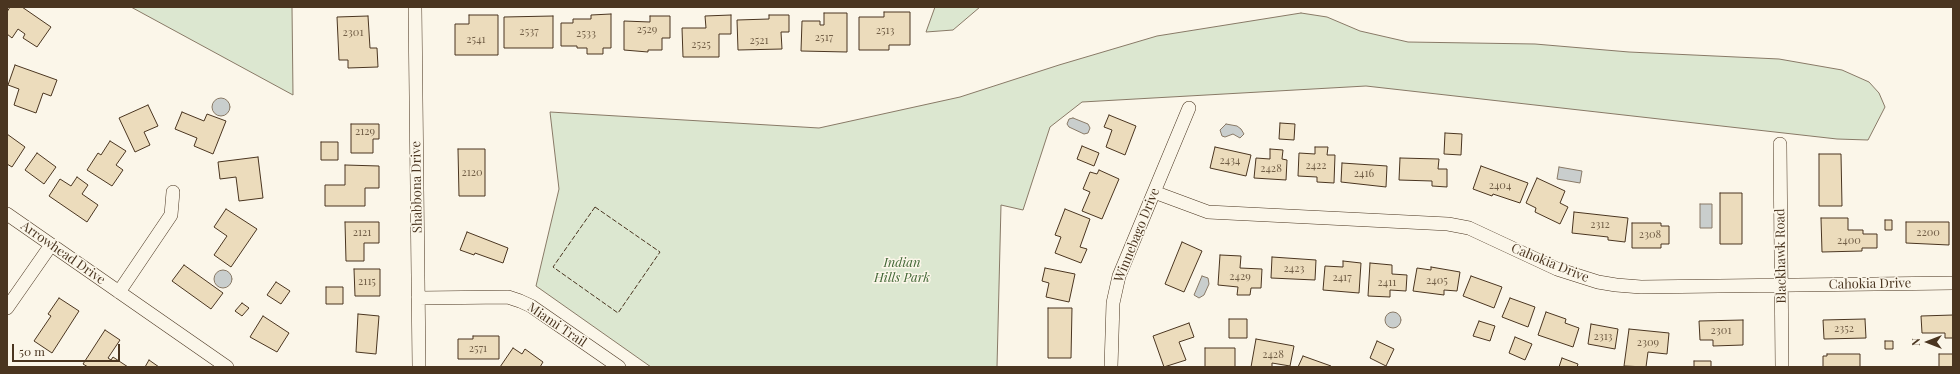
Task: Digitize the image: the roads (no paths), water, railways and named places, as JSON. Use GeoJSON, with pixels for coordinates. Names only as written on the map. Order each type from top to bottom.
{"type":"FeatureCollection","features":[{"type":"Feature","properties":{"kind":"street","name":"Shabbona Drive"},"geometry":{"type":"LineString","coordinates":[[415,7],[419,367]]}},
{"type":"Feature","properties":{"kind":"street","name":"Winnebago Drive"},"geometry":{"type":"LineString","coordinates":[[1111,367],[1113,303],[1119,276],[1189,108]]}},
{"type":"Feature","properties":{"kind":"street","name":"Blackhawk Road"},"geometry":{"type":"LineString","coordinates":[[1780,144],[1782,367]]}},
{"type":"Feature","properties":{"kind":"street","name":"Arrowhead Drive"},"geometry":{"type":"LineString","coordinates":[[119,292],[171,215],[173,192]]}},
{"type":"Feature","properties":{"kind":"street","name":"Cahokia Drive"},"geometry":{"type":"LineString","coordinates":[[1154,192],[1208,212],[1448,224],[1469,228],[1557,269],[1598,282],[1616,285],[1641,287],[1953,283]]}},
{"type":"Feature","properties":{"kind":"street","name":"Arrowhead Drive"},"geometry":{"type":"LineString","coordinates":[[7,214],[226,367]]}},
{"type":"Feature","properties":{"kind":"street"},"geometry":{"type":"LineString","coordinates":[[7,308],[51,244]]}},
{"type":"Feature","properties":{"kind":"street","name":"Miami Trail"},"geometry":{"type":"LineString","coordinates":[[418,298],[508,297],[520,301],[531,306],[618,367]]}},
{"type":"Feature","properties":{"kind":"park label","name":"Indian Hills Park"},"geometry":{"type":"Point","coordinates":[902,270]}}]}
